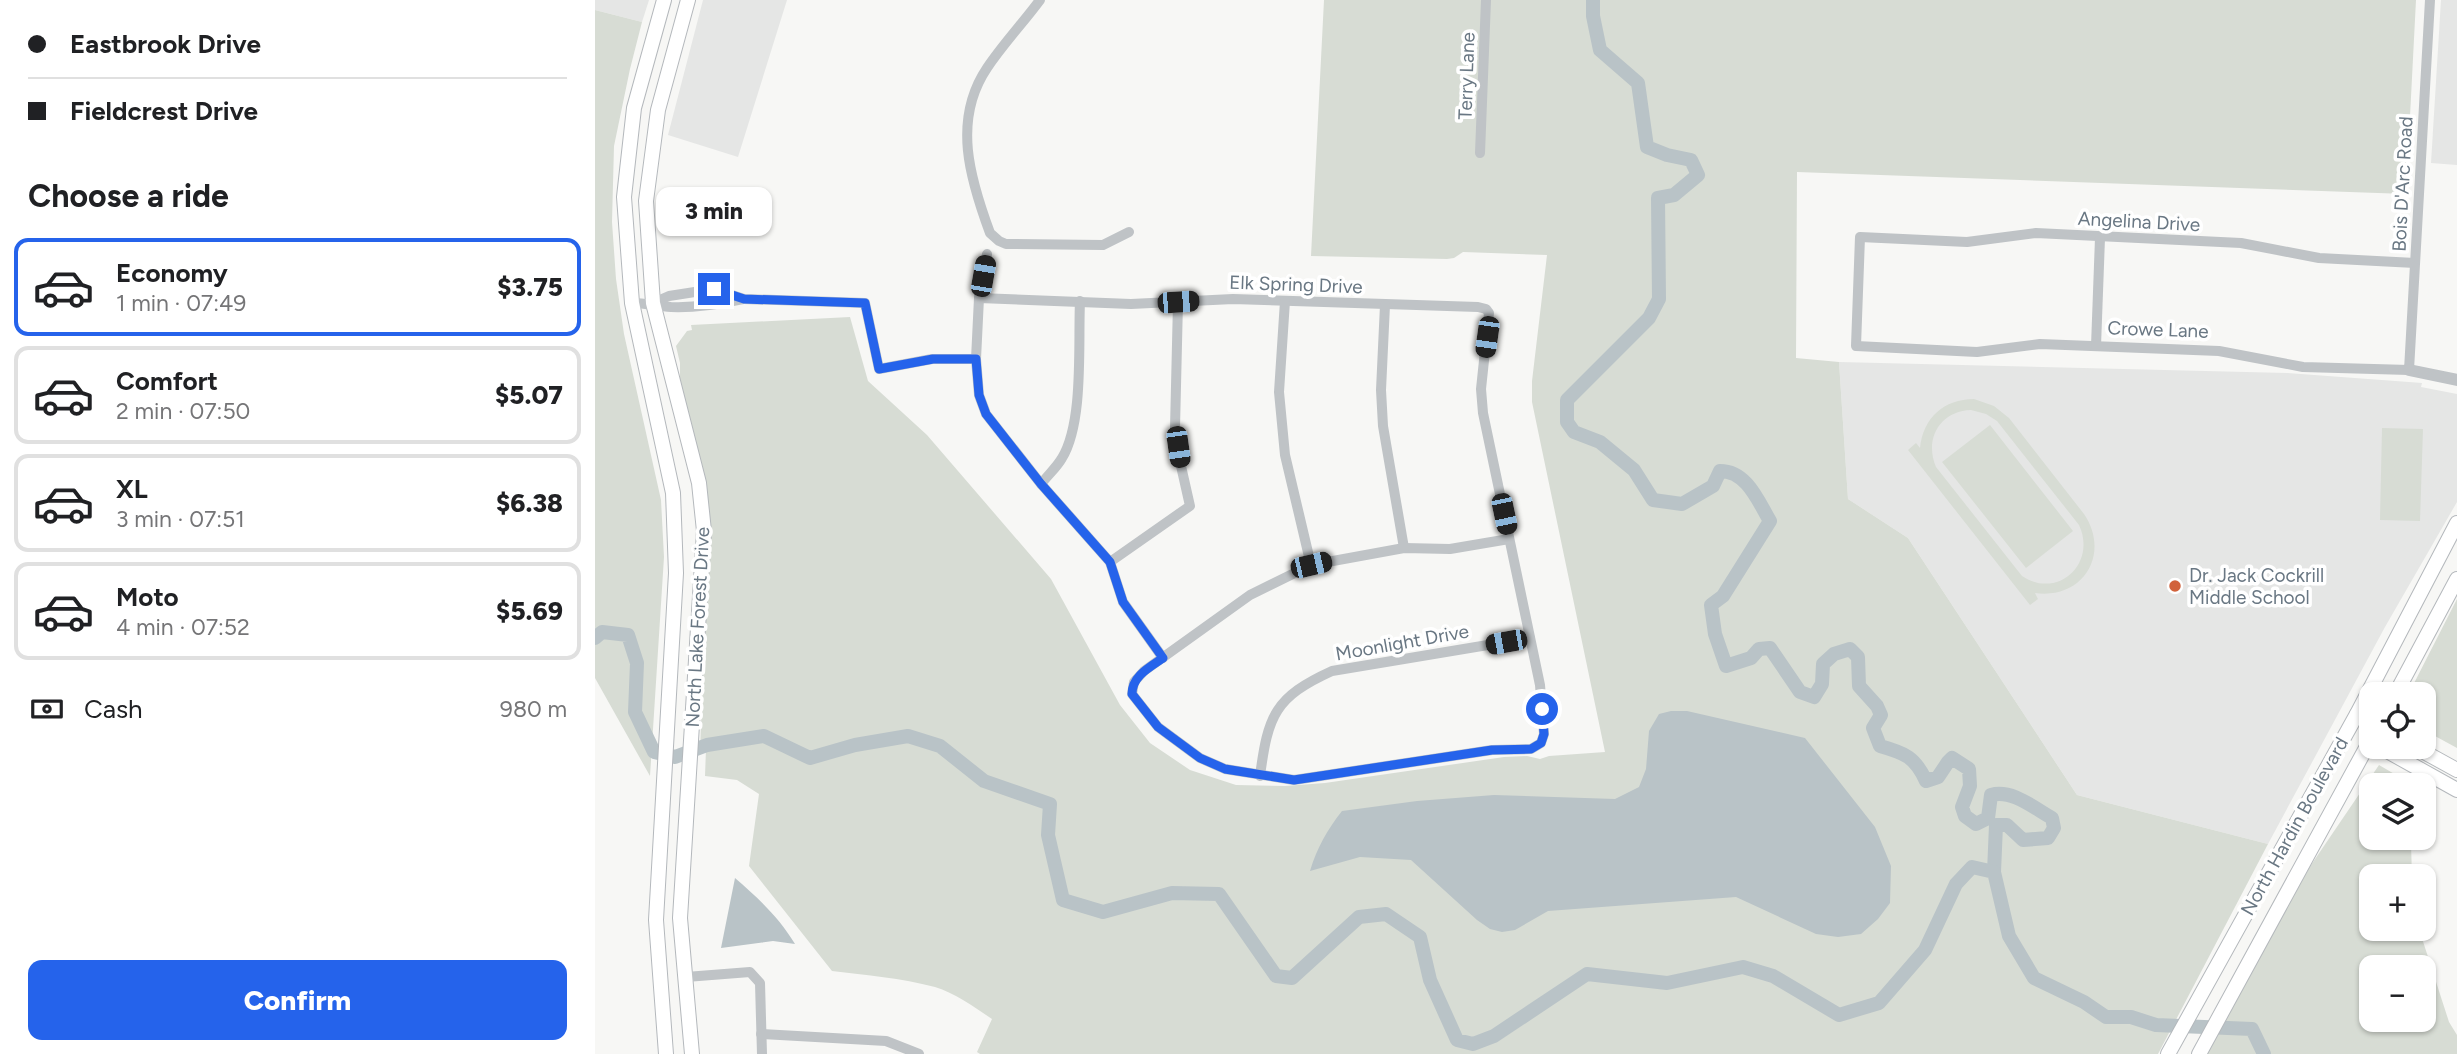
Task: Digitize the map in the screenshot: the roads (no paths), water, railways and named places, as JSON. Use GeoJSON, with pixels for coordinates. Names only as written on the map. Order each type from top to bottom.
{"type":"FeatureCollection","features":[{"type":"Feature","properties":{"kind":"main road","name":"North Lake Forest Drive"},"geometry":{"type":"LineString","coordinates":[[664,0],[635,108],[624,197],[632,303],[673,493],[676,573],[656,920],[666,1054]]}},
{"type":"Feature","properties":{"kind":"main road","name":"North Lake Forest Drive"},"geometry":{"type":"LineString","coordinates":[[688,0],[658,110],[646,201],[653,303],[699,483],[704,531],[680,918],[692,1054]]}},
{"type":"Feature","properties":{"kind":"main road","name":"North Hardin Boulevard"},"geometry":{"type":"LineString","coordinates":[[2168,1054],[2357,714],[2457,523]]}},
{"type":"Feature","properties":{"kind":"main road"},"geometry":{"type":"LineString","coordinates":[[2402,682],[2457,579]]}},
{"type":"Feature","properties":{"kind":"main road"},"geometry":{"type":"LineString","coordinates":[[2347,730],[2359,736]]}},
{"type":"Feature","properties":{"kind":"main road"},"geometry":{"type":"LineString","coordinates":[[2436,758],[2457,770]]}},
{"type":"Feature","properties":{"kind":"main road","name":"North Hardin Boulevard"},"geometry":{"type":"LineString","coordinates":[[2199,1054],[2363,759]]}},
{"type":"Feature","properties":{"kind":"main road"},"geometry":{"type":"LineString","coordinates":[[2403,759],[2457,789]]}},
{"type":"Feature","properties":{"kind":"street"},"geometry":{"type":"LineString","coordinates":[[1040,0],[987,67],[978,83],[967,119],[968,156],[990,233],[999,241],[1029,245],[1103,245],[1129,232]]}},
{"type":"Feature","properties":{"kind":"street","name":"Terry Lane"},"geometry":{"type":"LineString","coordinates":[[1480,153],[1486,0]]}},
{"type":"Feature","properties":{"kind":"street","name":"Bois D'Arc Road"},"geometry":{"type":"LineString","coordinates":[[2409,370],[2430,0]]}},
{"type":"Feature","properties":{"kind":"street","name":"Angelina Drive"},"geometry":{"type":"LineString","coordinates":[[1856,346],[1860,237],[1967,242],[2036,233],[2241,243],[2319,258],[2415,263]]}},
{"type":"Feature","properties":{"kind":"street"},"geometry":{"type":"LineString","coordinates":[[2096,346],[2100,238]]}},
{"type":"Feature","properties":{"kind":"street"},"geometry":{"type":"LineString","coordinates":[[987,254],[979,298],[976,359],[979,395],[986,414],[1041,484],[1110,562],[1123,602],[1163,658]]}},
{"type":"Feature","properties":{"kind":"street"},"geometry":{"type":"LineString","coordinates":[[653,303],[669,296],[714,289],[744,299]]}},
{"type":"Feature","properties":{"kind":"street","name":"Elk Spring Drive"},"geometry":{"type":"LineString","coordinates":[[979,298],[1131,304],[1233,299],[1486,309],[1490,318],[1481,389],[1482,401],[1509,539]]}},
{"type":"Feature","properties":{"kind":"street"},"geometry":{"type":"LineString","coordinates":[[632,303],[653,303],[669,307],[718,304],[744,299],[865,303],[879,369],[933,359],[976,359]]}},
{"type":"Feature","properties":{"kind":"street"},"geometry":{"type":"LineString","coordinates":[[1041,484],[1062,458],[1073,433],[1080,301]]}},
{"type":"Feature","properties":{"kind":"street"},"geometry":{"type":"LineString","coordinates":[[1285,301],[1280,405],[1285,455],[1311,565]]}},
{"type":"Feature","properties":{"kind":"street"},"geometry":{"type":"LineString","coordinates":[[1110,562],[1190,506],[1175,428],[1178,302]]}},
{"type":"Feature","properties":{"kind":"street"},"geometry":{"type":"LineString","coordinates":[[1385,305],[1381,390],[1383,426],[1403,548]]}},
{"type":"Feature","properties":{"kind":"street","name":"Crowe Lane"},"geometry":{"type":"LineString","coordinates":[[1856,346],[1977,352],[2040,344],[2219,351],[2303,367],[2409,370],[2457,380]]}},
{"type":"Feature","properties":{"kind":"street"},"geometry":{"type":"LineString","coordinates":[[1509,539],[1540,685],[1544,734],[1541,743],[1531,749],[1492,750],[1294,780],[1225,769],[1200,758],[1158,727],[1132,694],[1133,682],[1144,671],[1250,595],[1311,565],[1403,548],[1450,549],[1509,539]]}},
{"type":"Feature","properties":{"kind":"street","name":"Moonlight Drive"},"geometry":{"type":"LineString","coordinates":[[1261,775],[1268,730],[1275,713],[1288,695],[1308,682],[1332,671],[1531,638]]}},
{"type":"Feature","properties":{"kind":"street"},"geometry":{"type":"LineString","coordinates":[[686,977],[750,972],[760,983],[762,1054]]}},
{"type":"Feature","properties":{"kind":"street"},"geometry":{"type":"LineString","coordinates":[[761,1034],[886,1041],[919,1054]]}},
{"type":"Feature","properties":{"kind":"waterway"},"geometry":{"type":"LineString","coordinates":[[1593,0],[1593,16],[1600,50],[1638,83],[1647,147],[1691,160],[1698,175],[1674,195],[1658,198],[1659,299],[1649,318],[1567,400],[1567,422],[1574,432],[1600,442],[1634,470],[1653,500],[1682,504],[1713,486],[1720,471],[1729,472],[1745,482],[1770,521],[1723,596],[1711,605],[1715,634],[1726,666],[1751,658],[1759,649],[1770,648],[1800,692],[1814,697],[1822,684],[1823,664],[1834,654],[1850,649],[1858,657],[1859,686],[1877,706],[1881,715],[1873,728],[1880,746],[1908,757],[1918,766],[1926,781],[1938,777],[1952,758],[1969,769],[1970,786],[1962,807],[1965,816],[1976,824],[1988,818],[1991,795],[1999,794],[2023,800],[2052,818],[2054,828],[2048,838],[2023,840],[2007,825],[1996,825],[1994,872]]}},
{"type":"Feature","properties":{"kind":"waterway"},"geometry":{"type":"LineString","coordinates":[[595,638],[602,632],[628,635],[637,663],[635,712],[654,752],[675,757],[707,745],[764,736],[810,758],[855,745],[908,736],[940,746],[984,781],[1050,804],[1048,835],[1063,900],[1103,912],[1172,893],[1219,894],[1276,976],[1292,978],[1359,917],[1386,914],[1420,937],[1430,980],[1457,1040],[1473,1044],[1494,1036],[1587,974],[1667,983],[1743,967],[1773,976],[1839,1015],[1879,1003],[1925,950],[1956,884],[1972,867],[1994,872],[2009,936],[2034,978],[2084,1002],[2106,1017],[2131,1017],[2156,1025],[2252,1029],[2264,1054]]}},
{"type":"Feature","properties":{"kind":"place","name":"Dr. Jack Cockrill Middle School"},"geometry":{"type":"Point","coordinates":[2175,586]}}]}
